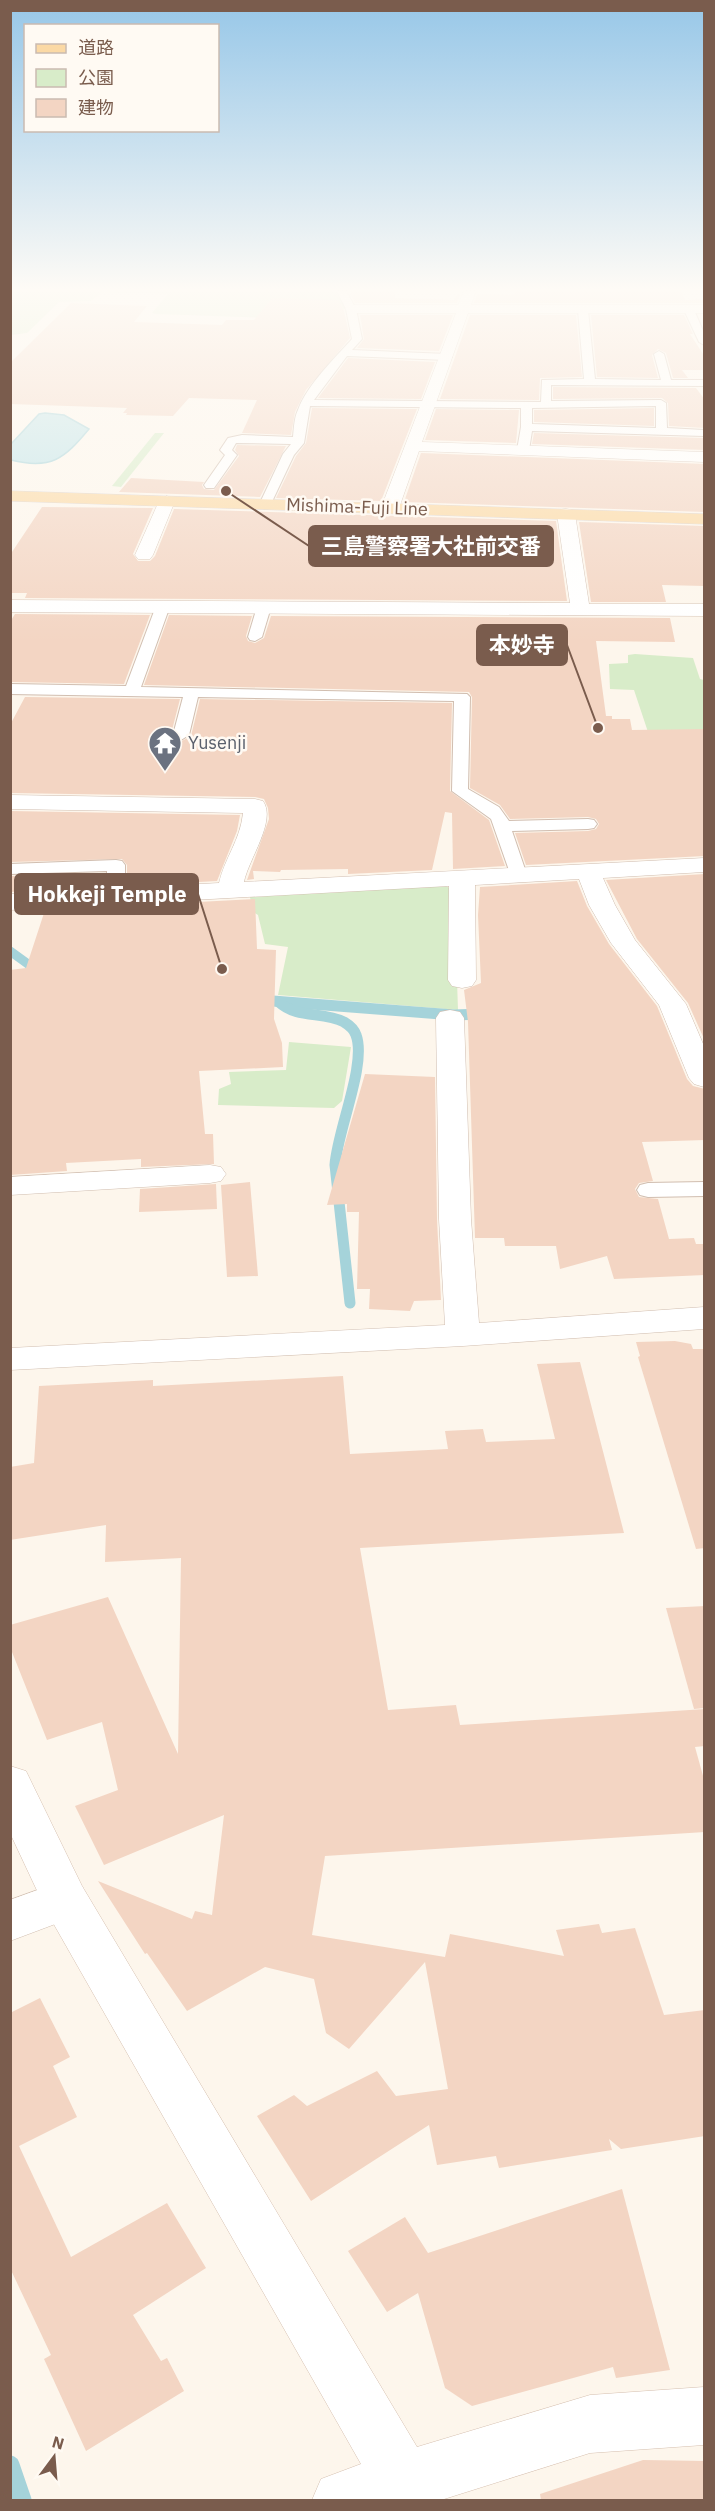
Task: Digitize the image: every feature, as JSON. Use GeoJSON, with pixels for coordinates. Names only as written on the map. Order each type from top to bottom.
{"type":"FeatureCollection","features":[{"type":"Feature","properties":{"kind":"main road","name":"Mishima-Fuji Line"},"geometry":{"type":"LineString","coordinates":[[10,496],[705,519]]}},
{"type":"Feature","properties":{"kind":"street"},"geometry":{"type":"LineString","coordinates":[[390,508],[426,408]]}},
{"type":"Feature","properties":{"kind":"street"},"geometry":{"type":"LineString","coordinates":[[412,446],[705,457]]}},
{"type":"Feature","properties":{"kind":"street"},"geometry":{"type":"LineString","coordinates":[[144,555],[166,501]]}},
{"type":"Feature","properties":{"kind":"street"},"geometry":{"type":"LineString","coordinates":[[566,514],[580,610]]}},
{"type":"Feature","properties":{"kind":"street"},"geometry":{"type":"LineString","coordinates":[[10,606],[705,610]]}},
{"type":"Feature","properties":{"kind":"street"},"geometry":{"type":"LineString","coordinates":[[10,802],[255,806],[253,831],[234,871],[230,891]]}},
{"type":"Feature","properties":{"kind":"street"},"geometry":{"type":"LineString","coordinates":[[10,902],[705,866]]}},
{"type":"Feature","properties":{"kind":"street"},"geometry":{"type":"LineString","coordinates":[[588,871],[602,905],[624,943],[672,1004],[705,1078]]}},
{"type":"Feature","properties":{"kind":"street"},"geometry":{"type":"LineString","coordinates":[[462,878],[462,980]]}},
{"type":"Feature","properties":{"kind":"street"},"geometry":{"type":"LineString","coordinates":[[450,1018],[455,1219],[463,1335]]}},
{"type":"Feature","properties":{"kind":"street"},"geometry":{"type":"LineString","coordinates":[[10,1186],[210,1174]]}},
{"type":"Feature","properties":{"kind":"street"},"geometry":{"type":"LineString","coordinates":[[10,1359],[463,1335],[705,1318]]}},
{"type":"Feature","properties":{"kind":"street"},"geometry":{"type":"LineString","coordinates":[[10,1784],[65,1900],[407,2490]]}},
{"type":"Feature","properties":{"kind":"street"},"geometry":{"type":"LineString","coordinates":[[10,1921],[65,1900]]}},
{"type":"Feature","properties":{"kind":"street"},"geometry":{"type":"LineString","coordinates":[[342,2500],[407,2490],[590,2424],[705,2416]]}},
{"type":"Feature","properties":{"kind":"lane"},"geometry":{"type":"LineString","coordinates":[[265,505],[289,454],[298,441],[304,408]]}},
{"type":"Feature","properties":{"kind":"lane"},"geometry":{"type":"LineString","coordinates":[[523,450],[527,427],[526,408]]}},
{"type":"Feature","properties":{"kind":"lane"},"geometry":{"type":"LineString","coordinates":[[661,408],[662,432]]}},
{"type":"Feature","properties":{"kind":"lane"},"geometry":{"type":"LineString","coordinates":[[527,427],[705,434]]}},
{"type":"Feature","properties":{"kind":"lane"},"geometry":{"type":"LineString","coordinates":[[196,502],[207,481],[231,455],[226,450],[232,440],[242,438],[298,441]]}},
{"type":"Feature","properties":{"kind":"lane"},"geometry":{"type":"LineString","coordinates":[[132,690],[163,606]]}},
{"type":"Feature","properties":{"kind":"lane"},"geometry":{"type":"LineString","coordinates":[[255,637],[264,607]]}},
{"type":"Feature","properties":{"kind":"lane"},"geometry":{"type":"LineString","coordinates":[[10,688],[462,697],[460,791],[493,810],[499,817],[518,875]]}},
{"type":"Feature","properties":{"kind":"lane"},"geometry":{"type":"LineString","coordinates":[[181,735],[192,691]]}},
{"type":"Feature","properties":{"kind":"lane"},"geometry":{"type":"LineString","coordinates":[[502,826],[588,824]]}},
{"type":"Feature","properties":{"kind":"lane"},"geometry":{"type":"LineString","coordinates":[[10,869],[116,865],[116,897]]}},
{"type":"Feature","properties":{"kind":"lane"},"geometry":{"type":"LineString","coordinates":[[648,1190],[705,1189]]}},
{"type":"Feature","properties":{"kind":"green space"},"geometry":{"type":"Polygon","coordinates":[[[155,433],[164,433],[121,487],[112,486],[155,433]]]}},
{"type":"Feature","properties":{"kind":"green space"},"geometry":{"type":"Polygon","coordinates":[[[628,655],[693,658],[700,679],[704,680],[704,785],[648,732],[634,690],[610,689],[609,664],[628,663],[628,655]]]}},
{"type":"Feature","properties":{"kind":"green space"},"geometry":{"type":"Polygon","coordinates":[[[446,886],[454,891],[458,1010],[278,995],[288,947],[265,944],[258,915],[253,912],[250,897],[446,886]]]}},
{"type":"Feature","properties":{"kind":"green space"},"geometry":{"type":"Polygon","coordinates":[[[289,1042],[351,1047],[342,1101],[334,1108],[218,1105],[219,1089],[231,1084],[229,1072],[286,1070],[289,1042]]]}},
{"type":"Feature","properties":{"kind":"water"},"geometry":{"type":"Polygon","coordinates":[[[39,414],[64,415],[89,429],[72,448],[56,460],[37,464],[11,460],[11,444],[39,414]]]}},
{"type":"Feature","properties":{"kind":"building"},"geometry":{"type":"Polygon","coordinates":[[[127,408],[180,408],[173,416],[126,415],[127,413],[123,413],[127,408]]]}},
{"type":"Feature","properties":{"kind":"building"},"geometry":{"type":"Polygon","coordinates":[[[253,408],[297,408],[291,435],[242,433],[253,408]]]}},
{"type":"Feature","properties":{"kind":"building"},"geometry":{"type":"Polygon","coordinates":[[[312,408],[417,409],[381,501],[276,498],[296,456],[306,443],[312,408]]]}},
{"type":"Feature","properties":{"kind":"building"},"geometry":{"type":"Polygon","coordinates":[[[654,408],[654,426],[534,422],[534,410],[654,408]]]}},
{"type":"Feature","properties":{"kind":"building"},"geometry":{"type":"Polygon","coordinates":[[[668,408],[705,408],[705,428],[669,426],[668,408]]]}},
{"type":"Feature","properties":{"kind":"building"},"geometry":{"type":"Polygon","coordinates":[[[436,409],[519,410],[516,443],[425,440],[436,409]]]}},
{"type":"Feature","properties":{"kind":"building"},"geometry":{"type":"Polygon","coordinates":[[[534,433],[705,438],[705,450],[532,444],[534,433]]]}},
{"type":"Feature","properties":{"kind":"building"},"geometry":{"type":"Polygon","coordinates":[[[237,445],[286,446],[260,497],[119,492],[131,478],[204,482],[202,485],[204,489],[214,490],[239,456],[235,450],[237,445]]]}},
{"type":"Feature","properties":{"kind":"building"},"geometry":{"type":"Polygon","coordinates":[[[421,453],[705,464],[705,512],[404,502],[421,453]]]}},
{"type":"Feature","properties":{"kind":"building"},"geometry":{"type":"Polygon","coordinates":[[[42,507],[153,508],[133,554],[138,561],[150,561],[155,556],[174,509],[556,521],[567,601],[25,598],[27,593],[10,593],[10,555],[42,507]]]}},
{"type":"Feature","properties":{"kind":"building"},"geometry":{"type":"Polygon","coordinates":[[[579,522],[705,526],[705,586],[662,585],[666,602],[591,602],[579,522]]]}},
{"type":"Feature","properties":{"kind":"building"},"geometry":{"type":"Polygon","coordinates":[[[15,614],[150,615],[124,684],[10,682],[10,622],[15,614]]]}},
{"type":"Feature","properties":{"kind":"building"},"geometry":{"type":"Polygon","coordinates":[[[169,615],[252,616],[246,636],[248,641],[255,643],[264,638],[271,616],[670,618],[675,642],[596,641],[606,716],[612,716],[612,719],[630,719],[632,730],[705,729],[705,856],[526,865],[515,833],[588,831],[596,829],[599,824],[596,819],[588,817],[510,819],[500,805],[470,788],[472,697],[469,692],[144,685],[169,615]]]}},
{"type":"Feature","properties":{"kind":"building"},"geometry":{"type":"Polygon","coordinates":[[[25,697],[180,699],[171,734],[180,742],[191,736],[200,699],[452,703],[450,791],[489,820],[505,866],[453,869],[452,813],[445,812],[432,870],[348,874],[348,869],[253,871],[254,879],[247,880],[269,819],[264,799],[10,793],[10,725],[25,697]]]}},
{"type":"Feature","properties":{"kind":"building"},"geometry":{"type":"Polygon","coordinates":[[[10,811],[240,815],[237,831],[217,881],[127,886],[127,865],[122,859],[10,862],[10,811]]]}},
{"type":"Feature","properties":{"kind":"building"},"geometry":{"type":"Polygon","coordinates":[[[105,873],[105,887],[10,892],[10,876],[105,873]]]}},
{"type":"Feature","properties":{"kind":"building"},"geometry":{"type":"Polygon","coordinates":[[[705,874],[705,1041],[688,1003],[637,939],[606,880],[705,874]]]}},
{"type":"Feature","properties":{"kind":"building"},"geometry":{"type":"Polygon","coordinates":[[[577,881],[587,906],[609,944],[657,1006],[687,1079],[693,1086],[705,1089],[705,1140],[642,1142],[653,1181],[639,1183],[635,1189],[639,1197],[658,1199],[669,1239],[694,1238],[696,1244],[705,1244],[705,1275],[614,1279],[607,1256],[560,1269],[556,1246],[505,1246],[504,1238],[475,1238],[468,1022],[464,990],[481,983],[478,915],[480,887],[577,881]]]}},
{"type":"Feature","properties":{"kind":"building"},"geometry":{"type":"Polygon","coordinates":[[[255,899],[257,949],[276,950],[274,1019],[282,1043],[283,1067],[199,1071],[205,1134],[213,1134],[214,1164],[141,1167],[141,1159],[66,1163],[67,1171],[10,1175],[10,970],[26,968],[45,910],[255,899]]]}},
{"type":"Feature","properties":{"kind":"building"},"geometry":{"type":"Polygon","coordinates":[[[365,1074],[435,1077],[437,1219],[441,1300],[414,1301],[410,1311],[369,1309],[370,1289],[357,1289],[359,1212],[347,1212],[347,1204],[327,1205],[365,1074]]]}},
{"type":"Feature","properties":{"kind":"building"},"geometry":{"type":"Polygon","coordinates":[[[250,1182],[258,1276],[227,1277],[221,1185],[250,1182]]]}},
{"type":"Feature","properties":{"kind":"building"},"geometry":{"type":"Polygon","coordinates":[[[216,1184],[217,1209],[139,1212],[140,1189],[216,1184]]]}},
{"type":"Feature","properties":{"kind":"building"},"geometry":{"type":"Polygon","coordinates":[[[675,1341],[691,1344],[693,1349],[705,1349],[705,1548],[696,1549],[638,1357],[640,1356],[636,1342],[675,1341]]]}},
{"type":"Feature","properties":{"kind":"building"},"geometry":{"type":"Polygon","coordinates":[[[580,1362],[624,1533],[360,1548],[388,1710],[456,1705],[460,1725],[705,1709],[705,1746],[695,1747],[705,1783],[705,1832],[325,1856],[312,1935],[445,1957],[450,1934],[564,1956],[556,1930],[599,1924],[602,1933],[635,1928],[664,2015],[705,2010],[705,2136],[621,2149],[609,2139],[612,2150],[499,2168],[496,2156],[437,2165],[429,2125],[311,2201],[257,2116],[294,2095],[307,2106],[377,2071],[396,2096],[448,2089],[425,1962],[349,2049],[326,2033],[314,1979],[265,1967],[187,2011],[147,1953],[145,1954],[98,1881],[192,1919],[195,1911],[212,1915],[224,1815],[104,1865],[75,1806],[118,1790],[102,1722],[47,1740],[10,1647],[10,1625],[108,1597],[178,1754],[181,1558],[105,1562],[106,1525],[10,1540],[10,1467],[34,1463],[39,1386],[153,1380],[153,1386],[343,1376],[350,1454],[448,1449],[445,1431],[483,1429],[486,1442],[555,1439],[537,1364],[580,1362]]]}},
{"type":"Feature","properties":{"kind":"building"},"geometry":{"type":"Polygon","coordinates":[[[705,1606],[705,1708],[694,1709],[666,1608],[705,1606]]]}},
{"type":"Feature","properties":{"kind":"building"},"geometry":{"type":"Polygon","coordinates":[[[40,1998],[70,2057],[53,2066],[77,2117],[19,2146],[71,2257],[167,2203],[206,2268],[133,2315],[161,2361],[167,2358],[184,2391],[86,2451],[44,2359],[51,2355],[10,2268],[10,2013],[40,1998]]]}},
{"type":"Feature","properties":{"kind":"building"},"geometry":{"type":"Polygon","coordinates":[[[622,2189],[670,2370],[616,2378],[613,2367],[472,2406],[445,2388],[418,2293],[387,2312],[348,2251],[405,2217],[428,2253],[622,2189]]]}},
{"type":"Feature","properties":{"kind":"building"},"geometry":{"type":"Polygon","coordinates":[[[643,2460],[705,2461],[705,2500],[541,2500],[540,2494],[643,2460]]]}},
{"type":"Feature","properties":{"kind":"waterway"},"geometry":{"type":"LineString","coordinates":[[10,951],[39,972]]}},
{"type":"Feature","properties":{"kind":"waterway"},"geometry":{"type":"LineString","coordinates":[[260,1000],[454,1015],[482,1014]]}},
{"type":"Feature","properties":{"kind":"waterway"},"geometry":{"type":"LineString","coordinates":[[279,1002],[294,1011],[344,1022],[356,1035],[358,1063],[335,1165],[350,1303]]}},
{"type":"Feature","properties":{"kind":"waterway"},"geometry":{"type":"LineString","coordinates":[[10,2465],[22,2500]]}},
{"type":"Feature","properties":{"kind":"place","name":"三島警察署大社前交番"},"geometry":{"type":"Point","coordinates":[226,491]}},
{"type":"Feature","properties":{"kind":"place","name":"本妙寺"},"geometry":{"type":"Point","coordinates":[598,728]}},
{"type":"Feature","properties":{"kind":"place","name":"Yusenji"},"geometry":{"type":"Point","coordinates":[165,772]}},
{"type":"Feature","properties":{"kind":"place","name":"Hokkeji Temple"},"geometry":{"type":"Point","coordinates":[222,969]}}]}
